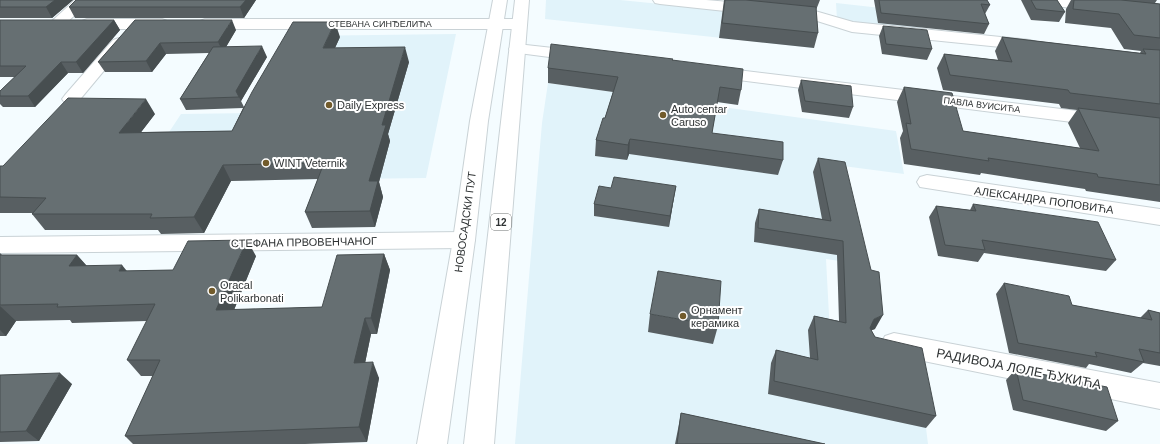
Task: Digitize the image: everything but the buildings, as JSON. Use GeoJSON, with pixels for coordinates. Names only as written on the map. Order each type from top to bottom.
{"type":"FeatureCollection","features":[{"type":"Feature","properties":{"kind":"street"},"geometry":{"type":"LineString","coordinates":[[84,0],[50,24],[175,24]]}},
{"type":"Feature","properties":{"kind":"street","name":"НОВОСАДСКИ ПУТ"},"geometry":{"type":"LineString","coordinates":[[432,444],[464,240],[479,121],[500,0]]}},
{"type":"Feature","properties":{"kind":"street","name":"12"},"geometry":{"type":"LineString","coordinates":[[479,444],[522,0]]}},
{"type":"Feature","properties":{"kind":"street"},"geometry":{"type":"LineString","coordinates":[[660,0],[815,16],[852,27],[1041,47]]}},
{"type":"Feature","properties":{"kind":"street"},"geometry":{"type":"LineString","coordinates":[[1034,0],[1160,12]]}},
{"type":"Feature","properties":{"kind":"street"},"geometry":{"type":"LineString","coordinates":[[71,99],[136,24]]}},
{"type":"Feature","properties":{"kind":"street","name":"СТЕВАНА СИНЂЕЛИЋА"},"geometry":{"type":"LineString","coordinates":[[191,24],[290,30],[519,24]]}},
{"type":"Feature","properties":{"kind":"street"},"geometry":{"type":"LineString","coordinates":[[517,49],[596,58]]}},
{"type":"Feature","properties":{"kind":"street","name":"ПАВЛА ВУИСИЋА"},"geometry":{"type":"LineString","coordinates":[[699,70],[1160,127]]}},
{"type":"Feature","properties":{"kind":"street","name":"АЛЕКСАНДРА ПОПОВИЋА"},"geometry":{"type":"LineString","coordinates":[[927,182],[1160,217]]}},
{"type":"Feature","properties":{"kind":"street","name":"СТЕФАНА ПРВОВЕНЧАНОГ"},"geometry":{"type":"LineString","coordinates":[[0,245],[464,240]]}},
{"type":"Feature","properties":{"kind":"street","name":"РАДИВОЈА ЛОЛЕ ЂУКИЋА"},"geometry":{"type":"LineString","coordinates":[[877,341],[1160,396]]}},
{"type":"Feature","properties":{"kind":"shaded area"},"geometry":{"type":"Polygon","coordinates":[[[546,0],[620,0],[812,19],[814,48],[545,19],[546,0]]]}},
{"type":"Feature","properties":{"kind":"shaded area"},"geometry":{"type":"Polygon","coordinates":[[[836,3],[917,12],[922,30],[837,20],[836,3]]]}},
{"type":"Feature","properties":{"kind":"shaded area"},"geometry":{"type":"Polygon","coordinates":[[[456,34],[426,178],[136,182],[181,114],[253,113],[294,36],[456,34]]]}},
{"type":"Feature","properties":{"kind":"shaded area"},"geometry":{"type":"Polygon","coordinates":[[[548,83],[896,131],[904,174],[843,166],[866,265],[826,259],[830,334],[926,428],[928,444],[515,444],[542,123],[548,83]]]}},
{"type":"Feature","properties":{"kind":"place","name":"Daily Express"},"geometry":{"type":"Point","coordinates":[329,105]}},
{"type":"Feature","properties":{"kind":"place","name":"Auto centar Caruso"},"geometry":{"type":"Point","coordinates":[663,115]}},
{"type":"Feature","properties":{"kind":"place","name":"WINT Veternik"},"geometry":{"type":"Point","coordinates":[266,163]}},
{"type":"Feature","properties":{"kind":"place","name":"Oracal Polikarbonati"},"geometry":{"type":"Point","coordinates":[212,291]}},
{"type":"Feature","properties":{"kind":"place","name":"Орнамент керамика"},"geometry":{"type":"Point","coordinates":[683,316]}}]}
